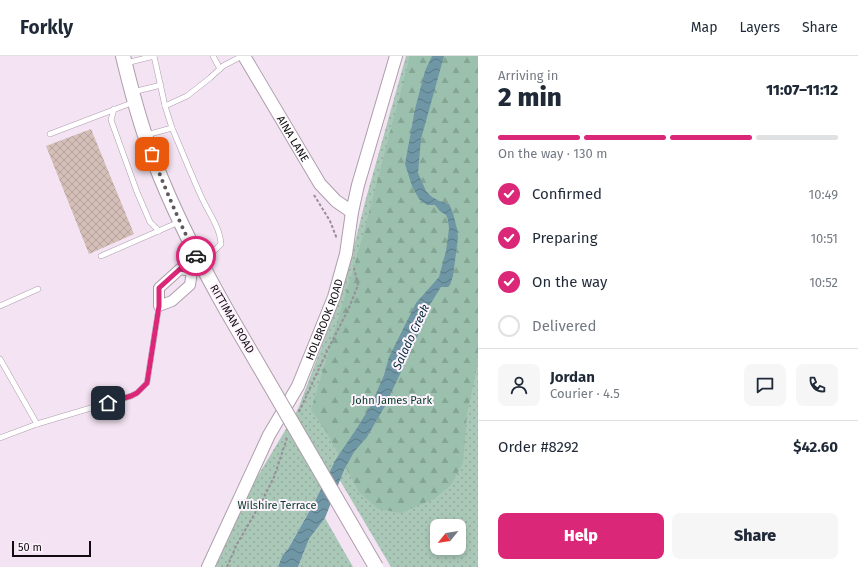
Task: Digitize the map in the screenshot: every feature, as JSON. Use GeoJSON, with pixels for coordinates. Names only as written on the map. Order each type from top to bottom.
{"type":"FeatureCollection","features":[{"type":"Feature","properties":{"kind":"main road","name":"RITTIMAN ROAD"},"geometry":{"type":"LineString","coordinates":[[124,60],[145,136],[180,222],[196,268],[227,311],[376,567]]}},
{"type":"Feature","properties":{"kind":"street","name":"AINA LANE"},"geometry":{"type":"LineString","coordinates":[[243,56],[320,184],[336,201],[352,212]]}},
{"type":"Feature","properties":{"kind":"street","name":"HOLBROOK ROAD"},"geometry":{"type":"LineString","coordinates":[[208,567],[269,435],[298,386],[334,297],[346,254],[352,212],[358,185],[396,56]]}},
{"type":"Feature","properties":{"kind":"street"},"geometry":{"type":"LineString","coordinates":[[196,268],[190,285],[172,301],[159,306],[159,288],[180,269],[196,268]]}},
{"type":"Feature","properties":{"kind":"lane"},"geometry":{"type":"LineString","coordinates":[[124,60],[154,56],[165,106],[172,128],[201,197],[220,237],[220,244],[196,268]]}},
{"type":"Feature","properties":{"kind":"lane"},"geometry":{"type":"LineString","coordinates":[[213,56],[220,70]]}},
{"type":"Feature","properties":{"kind":"lane"},"geometry":{"type":"LineString","coordinates":[[165,106],[187,96],[223,66],[243,56]]}},
{"type":"Feature","properties":{"kind":"lane"},"geometry":{"type":"LineString","coordinates":[[50,134],[114,109],[133,97],[161,85]]}},
{"type":"Feature","properties":{"kind":"lane"},"geometry":{"type":"LineString","coordinates":[[114,109],[111,120],[137,192],[150,222],[159,231]]}},
{"type":"Feature","properties":{"kind":"lane"},"geometry":{"type":"LineString","coordinates":[[145,136],[172,128]]}},
{"type":"Feature","properties":{"kind":"lane"},"geometry":{"type":"LineString","coordinates":[[101,256],[180,222]]}},
{"type":"Feature","properties":{"kind":"lane"},"geometry":{"type":"LineString","coordinates":[[0,306],[38,289]]}},
{"type":"Feature","properties":{"kind":"lane"},"geometry":{"type":"LineString","coordinates":[[0,438],[38,424],[137,393],[147,383],[159,306]]}},
{"type":"Feature","properties":{"kind":"lane"},"geometry":{"type":"LineString","coordinates":[[0,359],[38,424]]}},
{"type":"Feature","properties":{"kind":"path"},"geometry":{"type":"LineString","coordinates":[[299,412],[349,308],[358,285],[351,257],[339,251],[330,221],[311,190]]}},
{"type":"Feature","properties":{"kind":"path"},"geometry":{"type":"LineString","coordinates":[[227,567],[237,544],[274,477],[290,432]]}},
{"type":"Feature","properties":{"kind":"green space","name":"John James Park"},"geometry":{"type":"Polygon","coordinates":[[[406,56],[478,56],[478,567],[391,567],[332,467],[314,503],[288,549],[282,556],[278,567],[214,567],[250,489],[298,409],[343,290],[365,202],[406,56]]]}},
{"type":"Feature","properties":{"kind":"green space","name":"John James Park"},"geometry":{"type":"Polygon","coordinates":[[[410,56],[478,56],[478,356],[467,414],[463,463],[451,485],[434,499],[401,513],[378,509],[359,492],[324,428],[311,410],[362,239],[410,56]]]}},
{"type":"Feature","properties":{"kind":"green space","name":"Wilshire Terrace"},"geometry":{"type":"Polygon","coordinates":[[[325,518],[353,567],[298,567],[309,539],[325,518]]]}},
{"type":"Feature","properties":{"kind":"water","name":"Salado Creek"},"geometry":{"type":"Polygon","coordinates":[[[432,56],[444,56],[421,139],[418,173],[426,191],[439,201],[449,204],[453,213],[458,238],[453,276],[450,285],[448,287],[441,287],[429,306],[416,340],[385,406],[367,437],[354,452],[344,470],[325,518],[309,539],[298,567],[278,567],[282,556],[288,549],[314,503],[336,459],[371,405],[384,375],[389,357],[416,303],[439,277],[446,251],[449,229],[448,220],[446,215],[435,205],[427,205],[419,199],[412,186],[405,164],[415,109],[425,71],[432,56]]]}},
{"type":"Feature","properties":{"kind":"building"},"geometry":{"type":"Polygon","coordinates":[[[91,129],[134,234],[89,254],[46,146],[91,129]]]}},
{"type":"Feature","properties":{"kind":"way so far"},"geometry":{"type":"LineString","coordinates":[[152,154],[167,192],[196,256]]}},
{"type":"Feature","properties":{"kind":"route"},"geometry":{"type":"LineString","coordinates":[[108,403],[137,393],[147,383],[159,306],[159,288],[180,269],[192,271],[201,264],[196,256]]}}]}
